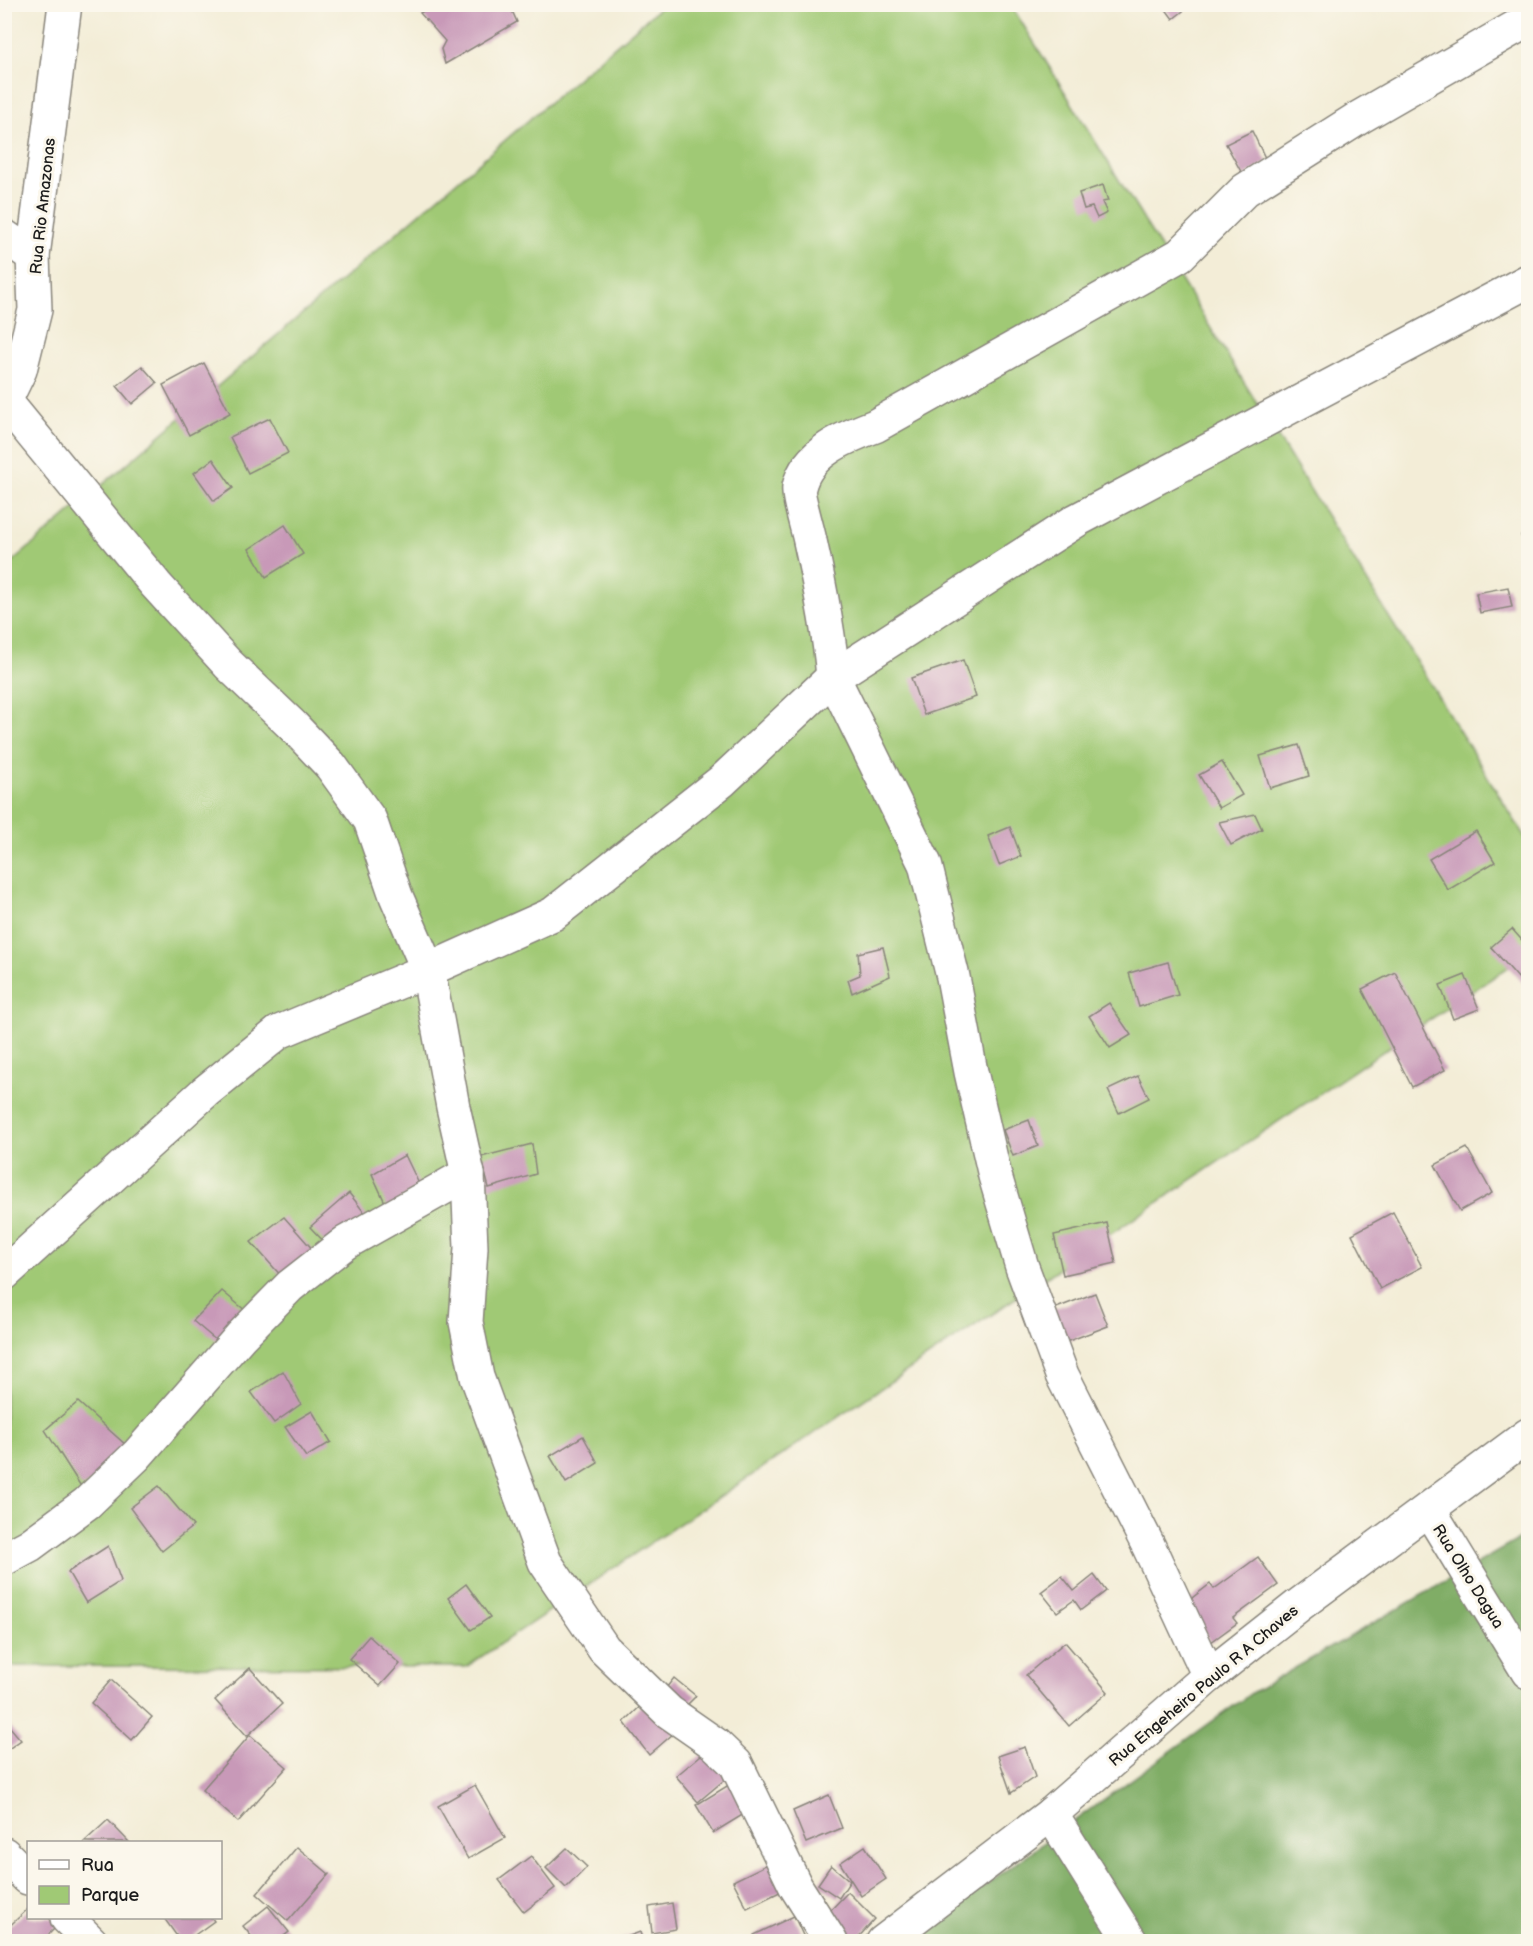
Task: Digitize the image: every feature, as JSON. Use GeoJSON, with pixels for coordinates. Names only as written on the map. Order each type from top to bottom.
{"type":"FeatureCollection","features":[{"type":"Feature","properties":{"kind":"street","name":"Rua Rio Amazonas"},"geometry":{"type":"LineString","coordinates":[[5,402],[20,370],[35,310],[33,256],[65,4]]}},
{"type":"Feature","properties":{"kind":"street"},"geometry":{"type":"LineString","coordinates":[[1209,1677],[1149,1547],[1062,1375],[1022,1267],[995,1176],[971,1072],[953,977],[925,864],[833,677],[820,586],[798,488],[809,466],[821,453],[849,436],[875,426],[1180,255],[1245,190],[1360,117],[1528,20]]}},
{"type":"Feature","properties":{"kind":"street"},"geometry":{"type":"LineString","coordinates":[[4,236],[33,256]]}},
{"type":"Feature","properties":{"kind":"street"},"geometry":{"type":"LineString","coordinates":[[4,1274],[205,1092],[279,1032],[428,970],[553,914],[722,781],[833,677],[1077,520],[1528,281]]}},
{"type":"Feature","properties":{"kind":"street"},"geometry":{"type":"LineString","coordinates":[[5,402],[156,585],[228,664],[331,766],[370,820],[396,896],[428,970],[453,1107],[468,1174],[471,1248],[466,1322],[477,1377],[545,1562],[604,1649],[669,1712],[715,1744],[736,1764],[796,1887],[831,1941]]}},
{"type":"Feature","properties":{"kind":"street"},"geometry":{"type":"LineString","coordinates":[[4,1559],[30,1545],[87,1503],[137,1455],[242,1336],[290,1286],[345,1243],[468,1174]]}},
{"type":"Feature","properties":{"kind":"street","name":"Rua Engeheiro Paulo R A Chaves"},"geometry":{"type":"LineString","coordinates":[[883,1941],[1051,1814],[1209,1677],[1299,1605],[1528,1435]]}},
{"type":"Feature","properties":{"kind":"street","name":"Rua Olho Dagua"},"geometry":{"type":"LineString","coordinates":[[1429,1510],[1528,1672]]}},
{"type":"Feature","properties":{"kind":"street"},"geometry":{"type":"LineString","coordinates":[[1051,1814],[1131,1941]]}},
{"type":"Feature","properties":{"kind":"street"},"geometry":{"type":"LineString","coordinates":[[4,1854],[27,1877]]}},
{"type":"Feature","properties":{"kind":"street"},"geometry":{"type":"LineString","coordinates":[[69,1919],[91,1941]]}},
{"type":"Feature","properties":{"kind":"green space"},"geometry":{"type":"Polygon","coordinates":[[[663,5],[1011,5],[1528,842],[1528,954],[466,1667],[5,1666],[4,569],[663,5]]]}},
{"type":"Feature","properties":{"kind":"green space"},"geometry":{"type":"Polygon","coordinates":[[[1528,1534],[1528,1941],[906,1942],[1253,1692],[1528,1534]]]}},
{"type":"Feature","properties":{"kind":"building"},"geometry":{"type":"Polygon","coordinates":[[[434,4],[509,4],[517,22],[445,64],[441,49],[445,41],[420,13],[434,4]]]}},
{"type":"Feature","properties":{"kind":"building"},"geometry":{"type":"Polygon","coordinates":[[[1162,4],[1192,4],[1173,19],[1162,4]]]}},
{"type":"Feature","properties":{"kind":"building"},"geometry":{"type":"Polygon","coordinates":[[[1252,131],[1267,162],[1244,177],[1226,144],[1252,131]]]}},
{"type":"Feature","properties":{"kind":"building"},"geometry":{"type":"Polygon","coordinates":[[[1103,185],[1108,201],[1102,202],[1107,213],[1097,218],[1092,207],[1084,209],[1079,193],[1103,185]]]}},
{"type":"Feature","properties":{"kind":"building"},"geometry":{"type":"Polygon","coordinates":[[[204,363],[230,413],[189,435],[163,385],[204,363]]]}},
{"type":"Feature","properties":{"kind":"building"},"geometry":{"type":"Polygon","coordinates":[[[142,366],[157,383],[132,404],[117,386],[142,366]]]}},
{"type":"Feature","properties":{"kind":"building"},"geometry":{"type":"Polygon","coordinates":[[[270,418],[288,453],[248,473],[230,437],[270,418]]]}},
{"type":"Feature","properties":{"kind":"building"},"geometry":{"type":"Polygon","coordinates":[[[213,459],[233,488],[214,501],[194,473],[213,459]]]}},
{"type":"Feature","properties":{"kind":"building"},"geometry":{"type":"Polygon","coordinates":[[[285,525],[303,554],[266,577],[249,549],[285,525]]]}},
{"type":"Feature","properties":{"kind":"building"},"geometry":{"type":"Polygon","coordinates":[[[1528,534],[1528,561],[1521,535],[1528,534]]]}},
{"type":"Feature","properties":{"kind":"building"},"geometry":{"type":"Polygon","coordinates":[[[1508,587],[1512,607],[1480,613],[1476,593],[1508,587]]]}},
{"type":"Feature","properties":{"kind":"building"},"geometry":{"type":"Polygon","coordinates":[[[963,660],[976,697],[924,715],[911,678],[963,660]]]}},
{"type":"Feature","properties":{"kind":"building"},"geometry":{"type":"Polygon","coordinates":[[[1299,745],[1309,776],[1270,788],[1260,756],[1299,745]]]}},
{"type":"Feature","properties":{"kind":"building"},"geometry":{"type":"Polygon","coordinates":[[[1222,762],[1242,795],[1219,808],[1199,775],[1222,762]]]}},
{"type":"Feature","properties":{"kind":"building"},"geometry":{"type":"Polygon","coordinates":[[[1255,814],[1262,829],[1231,845],[1219,822],[1255,814]]]}},
{"type":"Feature","properties":{"kind":"building"},"geometry":{"type":"Polygon","coordinates":[[[1010,827],[1021,856],[999,865],[988,836],[1010,827]]]}},
{"type":"Feature","properties":{"kind":"building"},"geometry":{"type":"Polygon","coordinates":[[[1476,831],[1495,862],[1448,890],[1429,859],[1476,831]]]}},
{"type":"Feature","properties":{"kind":"building"},"geometry":{"type":"Polygon","coordinates":[[[1512,929],[1528,947],[1528,989],[1491,947],[1512,929]]]}},
{"type":"Feature","properties":{"kind":"building"},"geometry":{"type":"Polygon","coordinates":[[[883,947],[890,976],[852,993],[848,980],[860,975],[858,953],[883,947]]]}},
{"type":"Feature","properties":{"kind":"building"},"geometry":{"type":"Polygon","coordinates":[[[1168,962],[1178,995],[1139,1007],[1129,973],[1168,962]]]}},
{"type":"Feature","properties":{"kind":"building"},"geometry":{"type":"Polygon","coordinates":[[[1395,972],[1445,1070],[1412,1087],[1362,989],[1395,972]]]}},
{"type":"Feature","properties":{"kind":"building"},"geometry":{"type":"Polygon","coordinates":[[[1465,975],[1479,1009],[1453,1019],[1440,985],[1465,975]]]}},
{"type":"Feature","properties":{"kind":"building"},"geometry":{"type":"Polygon","coordinates":[[[1109,1003],[1131,1035],[1110,1048],[1089,1016],[1109,1003]]]}},
{"type":"Feature","properties":{"kind":"building"},"geometry":{"type":"Polygon","coordinates":[[[1138,1076],[1149,1098],[1119,1113],[1108,1090],[1138,1076]]]}},
{"type":"Feature","properties":{"kind":"building"},"geometry":{"type":"Polygon","coordinates":[[[1029,1120],[1038,1146],[1013,1156],[1003,1130],[1029,1120]]]}},
{"type":"Feature","properties":{"kind":"building"},"geometry":{"type":"Polygon","coordinates":[[[532,1144],[536,1174],[489,1188],[481,1157],[532,1144]]]}},
{"type":"Feature","properties":{"kind":"building"},"geometry":{"type":"Polygon","coordinates":[[[1467,1148],[1492,1193],[1460,1211],[1435,1165],[1467,1148]]]}},
{"type":"Feature","properties":{"kind":"building"},"geometry":{"type":"Polygon","coordinates":[[[405,1155],[420,1186],[388,1209],[372,1174],[405,1155]]]}},
{"type":"Feature","properties":{"kind":"building"},"geometry":{"type":"Polygon","coordinates":[[[349,1193],[367,1216],[329,1247],[310,1227],[349,1193]]]}},
{"type":"Feature","properties":{"kind":"building"},"geometry":{"type":"Polygon","coordinates":[[[1393,1212],[1422,1267],[1380,1289],[1352,1234],[1393,1212]]]}},
{"type":"Feature","properties":{"kind":"building"},"geometry":{"type":"Polygon","coordinates":[[[284,1217],[315,1252],[283,1278],[251,1242],[284,1217]]]}},
{"type":"Feature","properties":{"kind":"building"},"geometry":{"type":"Polygon","coordinates":[[[1107,1223],[1116,1263],[1063,1275],[1054,1235],[1107,1223]]]}},
{"type":"Feature","properties":{"kind":"building"},"geometry":{"type":"Polygon","coordinates":[[[222,1291],[246,1311],[218,1342],[193,1321],[222,1291]]]}},
{"type":"Feature","properties":{"kind":"building"},"geometry":{"type":"Polygon","coordinates":[[[1095,1293],[1108,1326],[1058,1345],[1046,1312],[1095,1293]]]}},
{"type":"Feature","properties":{"kind":"building"},"geometry":{"type":"Polygon","coordinates":[[[283,1371],[301,1404],[274,1423],[251,1392],[283,1371]]]}},
{"type":"Feature","properties":{"kind":"building"},"geometry":{"type":"Polygon","coordinates":[[[78,1402],[137,1455],[82,1488],[45,1430],[78,1402]]]}},
{"type":"Feature","properties":{"kind":"building"},"geometry":{"type":"Polygon","coordinates":[[[312,1411],[331,1442],[306,1457],[285,1427],[312,1411]]]}},
{"type":"Feature","properties":{"kind":"building"},"geometry":{"type":"Polygon","coordinates":[[[583,1436],[598,1463],[566,1483],[550,1456],[583,1436]]]}},
{"type":"Feature","properties":{"kind":"building"},"geometry":{"type":"Polygon","coordinates":[[[159,1486],[193,1526],[162,1551],[130,1508],[159,1486]]]}},
{"type":"Feature","properties":{"kind":"building"},"geometry":{"type":"Polygon","coordinates":[[[108,1546],[121,1581],[86,1603],[68,1572],[108,1546]]]}},
{"type":"Feature","properties":{"kind":"building"},"geometry":{"type":"Polygon","coordinates":[[[1258,1557],[1278,1585],[1233,1618],[1237,1623],[1211,1642],[1183,1605],[1210,1584],[1214,1589],[1258,1557]]]}},
{"type":"Feature","properties":{"kind":"building"},"geometry":{"type":"Polygon","coordinates":[[[1094,1575],[1106,1591],[1081,1610],[1074,1600],[1057,1612],[1041,1592],[1062,1576],[1074,1591],[1094,1575]]]}},
{"type":"Feature","properties":{"kind":"building"},"geometry":{"type":"Polygon","coordinates":[[[466,1584],[490,1617],[471,1630],[448,1598],[466,1584]]]}},
{"type":"Feature","properties":{"kind":"building"},"geometry":{"type":"Polygon","coordinates":[[[369,1636],[400,1664],[380,1686],[349,1659],[369,1636]]]}},
{"type":"Feature","properties":{"kind":"building"},"geometry":{"type":"Polygon","coordinates":[[[1065,1642],[1108,1692],[1069,1726],[1026,1675],[1065,1642]]]}},
{"type":"Feature","properties":{"kind":"building"},"geometry":{"type":"Polygon","coordinates":[[[250,1668],[282,1704],[247,1736],[215,1700],[250,1668]]]}},
{"type":"Feature","properties":{"kind":"building"},"geometry":{"type":"Polygon","coordinates":[[[674,1678],[696,1696],[688,1704],[707,1719],[658,1698],[674,1678]]]}},
{"type":"Feature","properties":{"kind":"building"},"geometry":{"type":"Polygon","coordinates":[[[111,1680],[152,1717],[132,1740],[91,1703],[111,1680]]]}},
{"type":"Feature","properties":{"kind":"building"},"geometry":{"type":"Polygon","coordinates":[[[648,1699],[682,1726],[649,1755],[624,1722],[648,1699]]]}},
{"type":"Feature","properties":{"kind":"building"},"geometry":{"type":"Polygon","coordinates":[[[4,1720],[21,1740],[4,1752],[4,1720]]]}},
{"type":"Feature","properties":{"kind":"building"},"geometry":{"type":"Polygon","coordinates":[[[250,1735],[287,1767],[238,1822],[202,1790],[250,1735]]]}},
{"type":"Feature","properties":{"kind":"building"},"geometry":{"type":"Polygon","coordinates":[[[713,1745],[735,1771],[698,1802],[676,1776],[713,1745]]]}},
{"type":"Feature","properties":{"kind":"building"},"geometry":{"type":"Polygon","coordinates":[[[1025,1747],[1035,1777],[1011,1793],[998,1756],[1025,1747]]]}},
{"type":"Feature","properties":{"kind":"building"},"geometry":{"type":"Polygon","coordinates":[[[732,1783],[749,1811],[713,1833],[696,1805],[732,1783]]]}},
{"type":"Feature","properties":{"kind":"building"},"geometry":{"type":"Polygon","coordinates":[[[475,1785],[505,1838],[468,1859],[438,1806],[475,1785]]]}},
{"type":"Feature","properties":{"kind":"building"},"geometry":{"type":"Polygon","coordinates":[[[829,1795],[842,1828],[806,1843],[793,1811],[829,1795]]]}},
{"type":"Feature","properties":{"kind":"building"},"geometry":{"type":"Polygon","coordinates":[[[108,1820],[128,1841],[85,1841],[108,1820]]]}},
{"type":"Feature","properties":{"kind":"building"},"geometry":{"type":"Polygon","coordinates":[[[865,1846],[886,1879],[861,1896],[840,1863],[865,1846]]]}},
{"type":"Feature","properties":{"kind":"building"},"geometry":{"type":"Polygon","coordinates":[[[297,1847],[329,1874],[288,1921],[257,1894],[297,1847]]]}},
{"type":"Feature","properties":{"kind":"building"},"geometry":{"type":"Polygon","coordinates":[[[567,1848],[587,1867],[566,1888],[546,1868],[567,1848]]]}},
{"type":"Feature","properties":{"kind":"building"},"geometry":{"type":"Polygon","coordinates":[[[531,1856],[555,1888],[524,1912],[499,1880],[531,1856]]]}},
{"type":"Feature","properties":{"kind":"building"},"geometry":{"type":"Polygon","coordinates":[[[774,1861],[788,1888],[747,1908],[733,1881],[774,1861]]]}},
{"type":"Feature","properties":{"kind":"building"},"geometry":{"type":"Polygon","coordinates":[[[831,1865],[850,1881],[839,1898],[818,1884],[831,1865]]]}},
{"type":"Feature","properties":{"kind":"building"},"geometry":{"type":"Polygon","coordinates":[[[848,1892],[875,1919],[854,1942],[847,1942],[823,1918],[848,1892]]]}},
{"type":"Feature","properties":{"kind":"building"},"geometry":{"type":"Polygon","coordinates":[[[672,1903],[676,1929],[652,1933],[649,1907],[672,1903]]]}},
{"type":"Feature","properties":{"kind":"building"},"geometry":{"type":"Polygon","coordinates":[[[268,1906],[289,1932],[276,1942],[256,1942],[243,1926],[268,1906]]]}},
{"type":"Feature","properties":{"kind":"building"},"geometry":{"type":"Polygon","coordinates":[[[27,1910],[27,1919],[56,1919],[60,1923],[41,1942],[10,1942],[4,1935],[4,1931],[27,1910]]]}},
{"type":"Feature","properties":{"kind":"building"},"geometry":{"type":"Polygon","coordinates":[[[794,1916],[806,1942],[757,1942],[754,1935],[794,1916]]]}},
{"type":"Feature","properties":{"kind":"building"},"geometry":{"type":"Polygon","coordinates":[[[165,1919],[213,1919],[214,1921],[185,1942],[181,1942],[165,1919]]]}},
{"type":"Feature","properties":{"kind":"building"},"geometry":{"type":"Polygon","coordinates":[[[640,1932],[643,1942],[616,1941],[640,1932]]]}}]}
